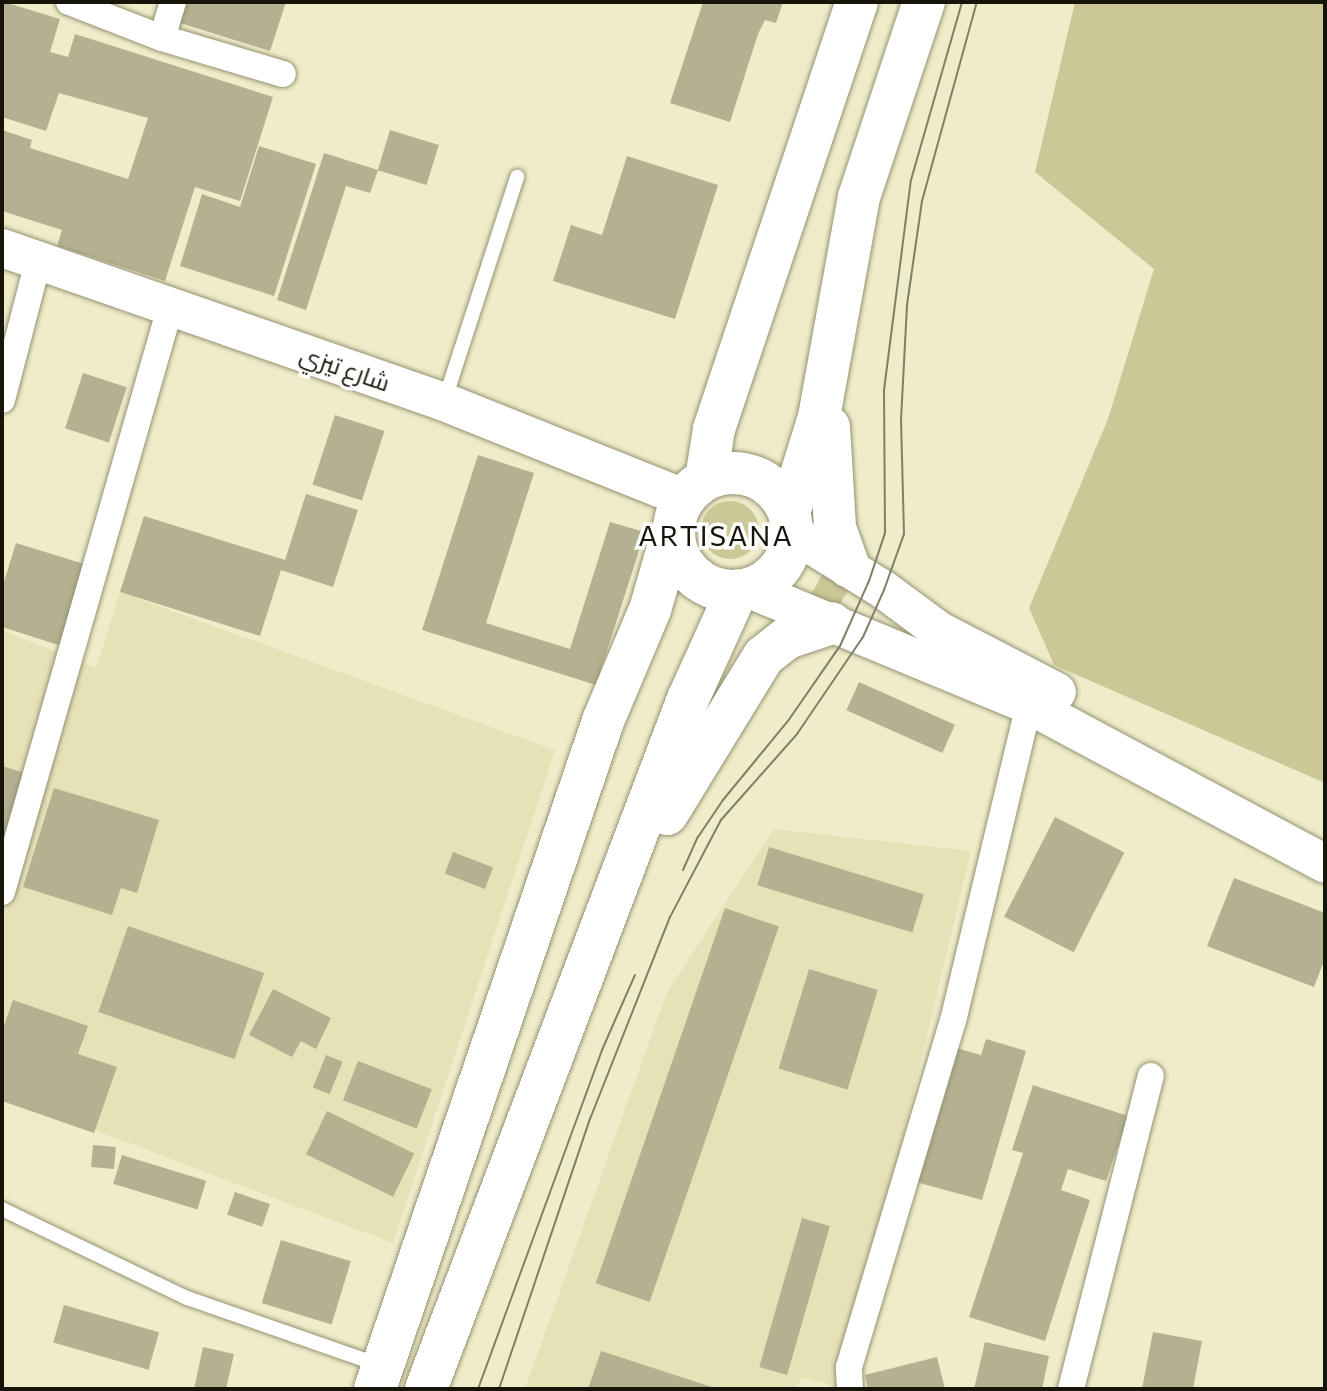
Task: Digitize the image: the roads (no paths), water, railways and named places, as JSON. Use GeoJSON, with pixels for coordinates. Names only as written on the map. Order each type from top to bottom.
{"type":"FeatureCollection","features":[{"type":"Feature","properties":{"kind":"main road"},"geometry":{"type":"LineString","coordinates":[[379,1378],[603,721],[650,610],[714,429],[857,2]]}},
{"type":"Feature","properties":{"kind":"main road"},"geometry":{"type":"LineString","coordinates":[[426,1389],[613,904],[688,699],[743,590],[763,583],[784,562],[827,378],[859,197],[924,2]]}},
{"type":"Feature","properties":{"kind":"main road","name":"شارع تيزي"},"geometry":{"type":"LineString","coordinates":[[2,248],[444,402],[688,502]]}},
{"type":"Feature","properties":{"kind":"main road"},"geometry":{"type":"LineString","coordinates":[[827,378],[832,506],[835,528],[849,567]]}},
{"type":"Feature","properties":{"kind":"main road"},"geometry":{"type":"LineString","coordinates":[[1325,838],[938,630],[791,523],[770,486],[755,477],[739,473],[688,502],[677,552],[691,574],[711,587],[743,590],[832,623],[1029,705],[1325,864]]}},
{"type":"Feature","properties":{"kind":"main road"},"geometry":{"type":"LineString","coordinates":[[613,904],[764,656],[787,638],[832,623]]}},
{"type":"Feature","properties":{"kind":"street"},"geometry":{"type":"LineString","coordinates":[[69,2],[162,38],[283,74]]}},
{"type":"Feature","properties":{"kind":"street"},"geometry":{"type":"LineString","coordinates":[[162,38],[173,2]]}},
{"type":"Feature","properties":{"kind":"street"},"geometry":{"type":"LineString","coordinates":[[2,400],[38,262]]}},
{"type":"Feature","properties":{"kind":"street"},"geometry":{"type":"LineString","coordinates":[[2,892],[170,308]]}},
{"type":"Feature","properties":{"kind":"street"},"geometry":{"type":"LineString","coordinates":[[850,1389],[849,1367],[953,1021],[1029,705]]}},
{"type":"Feature","properties":{"kind":"street"},"geometry":{"type":"LineString","coordinates":[[1071,1389],[1151,1076]]}},
{"type":"Feature","properties":{"kind":"lane"},"geometry":{"type":"LineString","coordinates":[[444,402],[517,177]]}},
{"type":"Feature","properties":{"kind":"lane"},"geometry":{"type":"LineString","coordinates":[[2,1209],[187,1298],[379,1378]]}},
{"type":"Feature","properties":{"kind":"tram line"},"geometry":{"type":"LineString","coordinates":[[683,870],[698,837],[723,800],[788,721],[840,646],[869,581],[885,533],[884,390],[911,180],[962,2]]}},
{"type":"Feature","properties":{"kind":"tram line"},"geometry":{"type":"LineString","coordinates":[[499,1389],[590,1119],[670,917],[721,820],[797,734],[863,637],[904,534],[901,420],[907,305],[922,201],[977,2]]}},
{"type":"Feature","properties":{"kind":"tram line"},"geometry":{"type":"LineString","coordinates":[[478,1389],[602,1050],[635,975]]}},
{"type":"Feature","properties":{"kind":"district","name":"ARTISANA"},"geometry":{"type":"Point","coordinates":[716,535]}}]}
